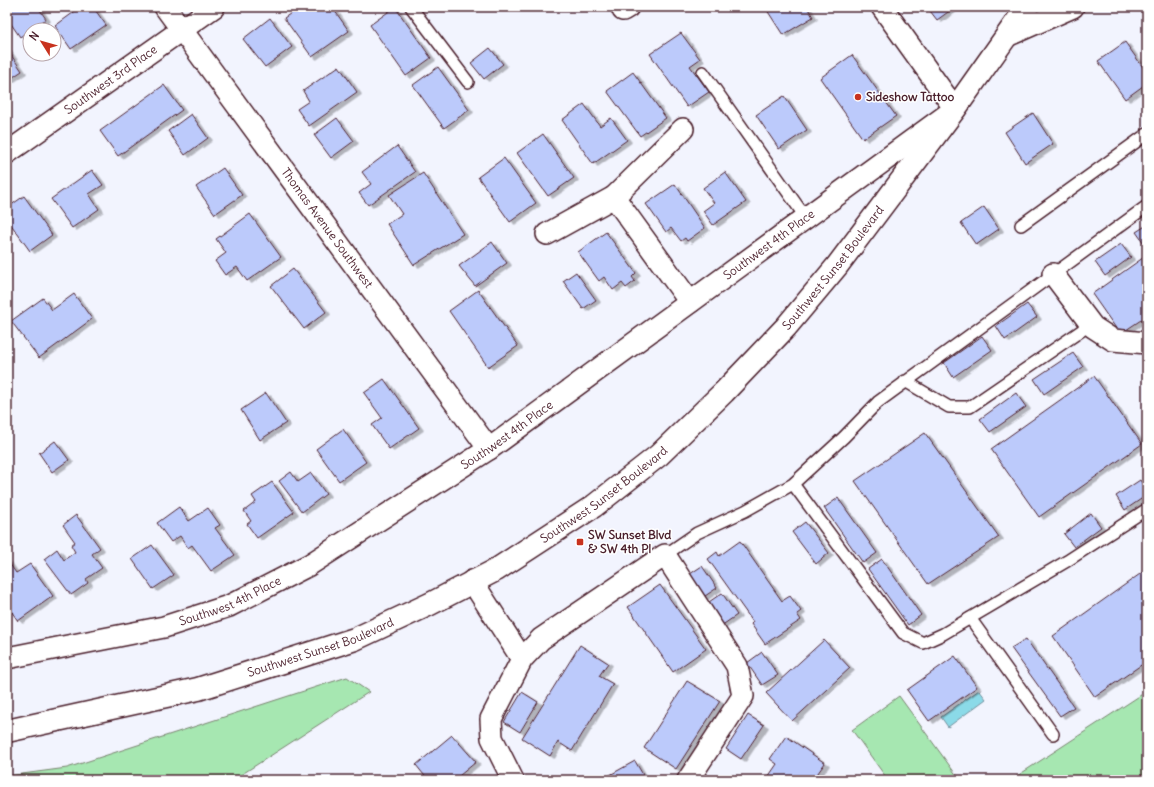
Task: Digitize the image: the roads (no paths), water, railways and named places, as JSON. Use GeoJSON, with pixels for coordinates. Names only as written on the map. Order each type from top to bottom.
{"type":"FeatureCollection","features":[{"type":"Feature","properties":{"kind":"main road","name":"Southwest Sunset Boulevard"},"geometry":{"type":"LineString","coordinates":[[7,731],[198,689],[355,639],[430,604],[496,570],[594,506],[659,455],[724,392],[786,327],[837,266],[955,109],[1027,7]]}},
{"type":"Feature","properties":{"kind":"street","name":"Thomas Avenue Southwest"},"geometry":{"type":"LineString","coordinates":[[165,7],[490,449]]}},
{"type":"Feature","properties":{"kind":"street","name":"Southwest 3rd Place"},"geometry":{"type":"LineString","coordinates":[[7,153],[214,7]]}},
{"type":"Feature","properties":{"kind":"street"},"geometry":{"type":"LineString","coordinates":[[882,7],[955,109]]}},
{"type":"Feature","properties":{"kind":"street"},"geometry":{"type":"LineString","coordinates":[[1007,36],[1074,7]]}},
{"type":"Feature","properties":{"kind":"street","name":"Southwest 4th Place"},"geometry":{"type":"LineString","coordinates":[[7,658],[164,627],[229,606],[309,565],[490,449],[955,109]]}},
{"type":"Feature","properties":{"kind":"street"},"geometry":{"type":"LineString","coordinates":[[547,234],[614,197],[683,129]]}},
{"type":"Feature","properties":{"kind":"street"},"geometry":{"type":"LineString","coordinates":[[614,197],[690,302]]}},
{"type":"Feature","properties":{"kind":"street"},"geometry":{"type":"LineString","coordinates":[[1053,274],[1093,327],[1113,340],[1147,343]]}},
{"type":"Feature","properties":{"kind":"street"},"geometry":{"type":"LineString","coordinates":[[513,780],[492,738],[491,719],[522,659],[541,639],[665,555],[737,666],[743,696],[688,780]]}},
{"type":"Feature","properties":{"kind":"street"},"geometry":{"type":"LineString","coordinates":[[472,582],[522,659]]}},
{"type":"Feature","properties":{"kind":"lane"},"geometry":{"type":"LineString","coordinates":[[411,7],[468,82]]}},
{"type":"Feature","properties":{"kind":"lane"},"geometry":{"type":"LineString","coordinates":[[703,72],[806,218]]}},
{"type":"Feature","properties":{"kind":"lane"},"geometry":{"type":"LineString","coordinates":[[1021,225],[1147,134]]}},
{"type":"Feature","properties":{"kind":"lane"},"geometry":{"type":"LineString","coordinates":[[665,555],[696,533],[745,511],[793,484],[844,437],[878,402],[1147,206]]}},
{"type":"Feature","properties":{"kind":"lane"},"geometry":{"type":"LineString","coordinates":[[906,381],[949,406],[970,407],[1091,324]]}},
{"type":"Feature","properties":{"kind":"lane"},"geometry":{"type":"LineString","coordinates":[[793,484],[903,633],[923,643],[943,634],[1067,561],[1147,509]]}},
{"type":"Feature","properties":{"kind":"lane"},"geometry":{"type":"LineString","coordinates":[[970,618],[1053,734]]}},
{"type":"Feature","properties":{"kind":"water"},"geometry":{"type":"Polygon","coordinates":[[[979,690],[986,699],[948,727],[941,717],[979,690]]]}},
{"type":"Feature","properties":{"kind":"place","name":"Sideshow Tattoo"},"geometry":{"type":"Point","coordinates":[858,97]}},
{"type":"Feature","properties":{"kind":"place","name":"SW Sunset Blvd & SW 4th Pl"},"geometry":{"type":"Point","coordinates":[580,542]}}]}
